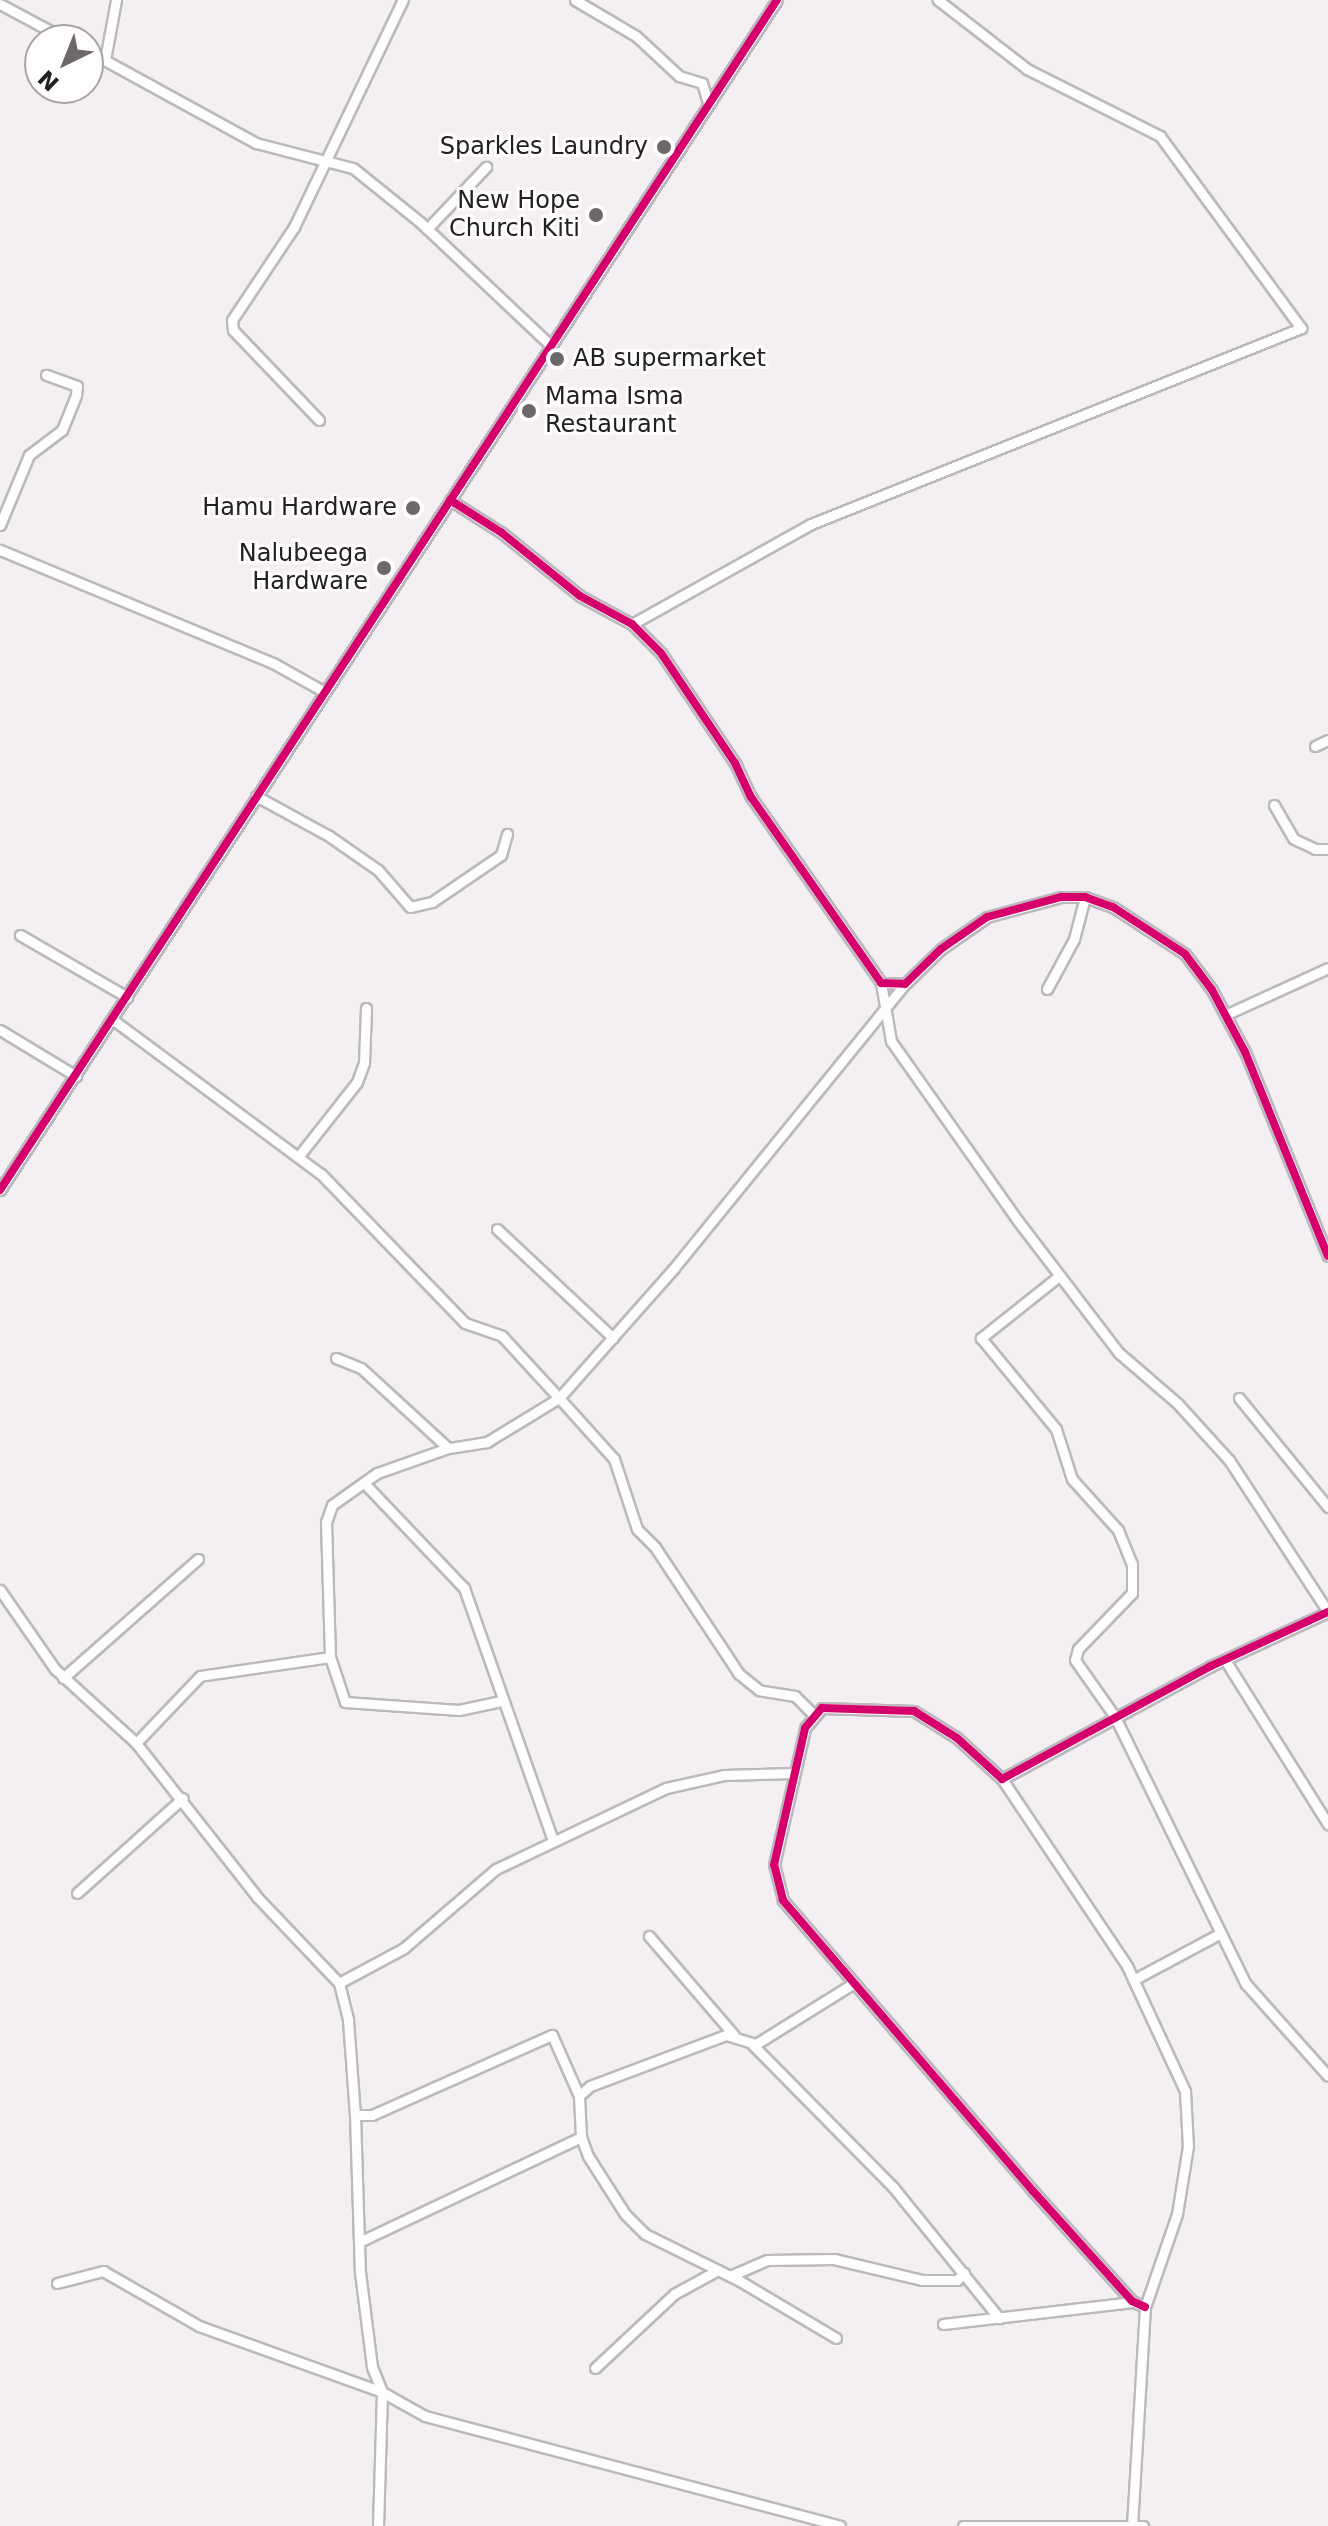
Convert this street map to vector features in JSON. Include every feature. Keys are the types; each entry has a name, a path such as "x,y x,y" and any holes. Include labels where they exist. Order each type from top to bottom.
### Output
{"street":[{"path":"116,0 105,60 256,143 327,158 353,168 427,229 549,344"},
{"path":"319,420 233,330 232,320 294,227 403,0"},
{"path":"575,0 636,36 679,76 702,83 708,103"},
{"path":"0,1190 4,1173 76,1076 549,344 777,0"},
{"path":"632,624 811,524 1301,328 1160,136 1027,69 938,0"},
{"path":"0,4 37,24"},
{"path":"427,229 486,167"},
{"path":"0,525 29,455 62,430 76,395 77,386 46,375"},
{"path":"450,500 502,533 580,596 632,624 661,653 735,763 751,797 881,983 891,1041 1059,1276 1119,1353 1178,1404 1229,1460 1328,1612 1225,1660 1002,1779"},
{"path":"0,550 273,663 323,691"},
{"path":"1315,746 1328,740"},
{"path":"256,796 378,870 410,907 432,902 501,855 507,834"},
{"path":"1274,805 1294,839 1315,849 1328,849"},
{"path":"1047,989 1074,939 1085,897"},
{"path":"501,1701 459,1710 345,1702 330,1657 326,1522 332,1505 377,1473 448,1448 487,1442 559,1398 613,1338 886,1012 905,984 941,949 987,917 1036,901 1085,897 1154,930 1185,954 1225,1015 1328,1256"},
{"path":"20,935 127,997"},
{"path":"1225,1015 1328,968"},
{"path":"881,983 905,984"},
{"path":"298,1157 357,1082 364,1063 366,1008"},
{"path":"112,1019 298,1157 465,1323 502,1336 614,1459 637,1529 655,1547 739,1674 759,1690 795,1696 813,1714"},
{"path":"0,1030 76,1076"},
{"path":"497,1229 613,1338"},
{"path":"1059,1276 981,1338 1056,1429 1072,1479 1118,1530 1129,1553 1132,1593 1075,1654 1078,1667 1115,1717 1219,1934 1258,2003 1328,2076"},
{"path":"336,1358 361,1368 448,1448"},
{"path":"1239,1398 1328,1507"},
{"path":"365,1484 464,1588 501,1701 512,1716 553,1841"},
{"path":"63,1678 198,1559"},
{"path":"0,1590 63,1678 136,1743 183,1798 257,1897 339,1983 348,2020 359,2242 372,2367 382,2392 378,2526"},
{"path":"136,1743 200,1676 330,1657"},
{"path":"1225,1660 1328,1824"},
{"path":"1132,2526 1145,2307 1177,2214 1188,2115 1179,2073 1133,1980 1068,1872 1002,1779 957,1738 914,1711 822,1708 813,1714 793,1773 774,1865 777,1889 854,1983 1133,2302 1145,2307"},
{"path":"339,1983 404,1948 496,1869 553,1841 691,1780 793,1773"},
{"path":"77,1893 183,1798"},
{"path":"1133,1980 1219,1934"},
{"path":"649,1936 734,2035 752,2044 893,2187 999,2318"},
{"path":"752,2044 854,1983"},
{"path":"355,2115 372,2115 552,2035 579,2096 581,2137 625,2214 670,2250 730,2276 836,2338"},
{"path":"579,2096 590,2086 734,2035"},
{"path":"359,2242 581,2137"},
{"path":"730,2276 767,2260 834,2259 922,2280 957,2280 964,2273"},
{"path":"595,2368 674,2294 718,2270"},
{"path":"57,2283 103,2271 199,2326 382,2392 425,2416 840,2526"},
{"path":"943,2324 1133,2302"},
{"path":"963,2526 1143,2526"}],"cycle path":[{"path":"0,1190 777,0"},
{"path":"450,500 502,533 580,596 632,624 661,653 735,763 751,797 881,983 905,984 941,949 987,917 1061,897 1085,897 1113,907 1185,954 1212,990 1245,1052 1328,1256"},
{"path":"1145,2307 1132,2301 1033,2191 783,1900 774,1865 805,1728 822,1708 914,1711 957,1738 1002,1779 1211,1666 1328,1612"}],"place":[{"name":"Sparkles Laundry","path":"664,147"},
{"name":"New Hope Church Kiti","path":"596,215"},
{"name":"AB supermarket","path":"557,359"},
{"name":"Mama Isma Restaurant","path":"529,411"},
{"name":"Hamu Hardware","path":"413,508"},
{"name":"Nalubeega Hardware","path":"384,568"}]}
